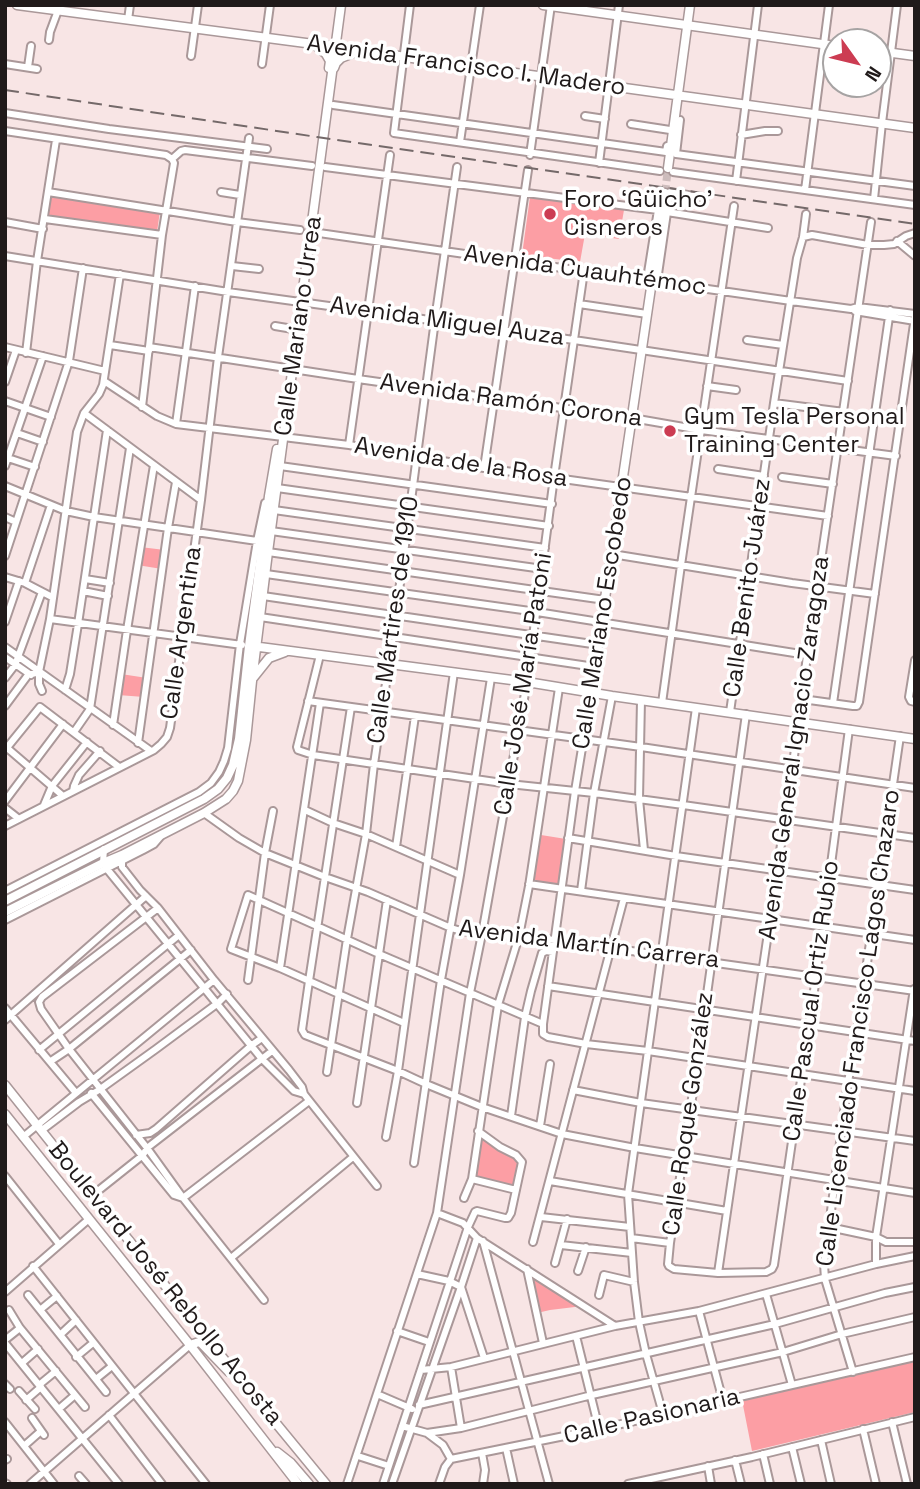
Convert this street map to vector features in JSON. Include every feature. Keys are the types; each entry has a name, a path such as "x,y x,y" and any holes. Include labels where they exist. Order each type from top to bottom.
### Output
{"main road":[{"name":"Avenida Francisco I. Madero","path":"17,5 60,8 128,20 915,128"},
{"name":"Calle Mariano Urrea","path":"249,645 260,617 341,5"},
{"path":"667,170 690,5"},
{"path":"548,6 822,44"},
{"name":"Calle Mariano Urrea","path":"300,301 330,61 315,45"},
{"path":"333,71 341,58 359,50"},
{"path":"892,53 915,56"},
{"name":"Calle Mariano Escobedo","path":"591,693 667,192"},
{"name":"Calle Mariano Urrea","path":"249,645 269,496 282,436"},
{"path":"249,645 915,738"},
{"path":"5,912 122,858 226,799 238,781 246,740 252,681 249,645"},
{"path":"5,901 175,809 204,799 218,789 230,772 239,739 249,645"},
{"path":"252,681 269,658 295,651"},
{"name":"Boulevard José Rebollo Acosta","path":"5,1084 326,1484"},
{"name":"Boulevard José Rebollo Acosta","path":"5,1114 298,1484"},
{"path":"190,1345 201,1343 227,1370 238,1377"},
{"path":"271,1449 285,1457 309,1484"}],"street":[{"path":"128,20 130,5"},
{"path":"191,56 198,5"},
{"path":"262,64 270,5"},
{"path":"410,5 394,133 530,154 667,170 915,205"},
{"path":"460,142 480,5"},
{"path":"599,163 619,5"},
{"path":"736,181 758,5"},
{"path":"826,28 829,5"},
{"path":"892,39 897,5"},
{"path":"530,154 548,6"},
{"path":"49,40 60,8"},
{"path":"28,68 32,46"},
{"path":"805,190 822,60"},
{"path":"5,64 37,69"},
{"path":"332,105 666,152 676,95"},
{"path":"874,199 885,98"},
{"path":"5,113 267,149"},
{"path":"585,116 605,119"},
{"path":"680,120 676,154 915,186"},
{"path":"631,124 670,130"},
{"path":"5,131 166,155 174,163 162,235 142,407"},
{"path":"741,135 778,131"},
{"name":"Calle Argentina","path":"5,825 151,751 167,737 249,138"},
{"path":"26,353 55,140"},
{"path":"172,159 185,150 312,166"},
{"path":"349,445 390,155"},
{"path":"325,167 657,210 652,280"},
{"name":"Calle Mártires de 1910","path":"327,1072 366,834 457,167"},
{"path":"485,468 528,170"},
{"path":"48,192 300,230"},
{"path":"221,192 240,195"},
{"path":"652,280 667,212 667,192 705,198"},
{"path":"662,703 734,206"},
{"path":"667,212 768,228"},
{"name":"Calle Benito Juárez","path":"730,712 774,402 806,214"},
{"path":"44,219 162,235"},
{"path":"5,222 43,229"},
{"name":"Avenida General Ignacio Zaragoza","path":"718,1273 839,448 855,309 871,222"},
{"name":"Avenida Cuauhtémoc","path":"318,233 915,318"},
{"path":"803,237 812,235 884,245 915,233"},
{"path":"897,241 915,256"},
{"name":"Avenida Miguel Auza","path":"5,257 228,292 848,381"},
{"path":"232,266 259,269"},
{"path":"5,555 69,361 83,268"},
{"name":"Calle José María Patoni","path":"348,1484 437,1213 470,993 531,657 584,271"},
{"path":"42,691 39,676 77,432 84,414 99,394 104,381 120,274"},
{"path":"176,424 195,286"},
{"path":"579,304 647,314"},
{"path":"833,703 889,314"},
{"path":"802,699 858,707 915,318"},
{"path":"275,326 296,330"},
{"path":"747,340 783,345"},
{"name":"Avenida Ramón Corona","path":"110,345 186,352 701,430 896,456"},
{"path":"5,347 105,370"},
{"path":"5,382 16,350"},
{"path":"5,466 43,356"},
{"name":"Avenida de la Rosa","path":"104,381 157,416 176,424 349,445 485,468 828,516"},
{"path":"707,386 736,390"},
{"path":"5,401 51,418"},
{"path":"774,402 844,412"},
{"path":"84,414 201,499"},
{"path":"65,690 70,674 107,430"},
{"path":"17,433 43,442"},
{"path":"74,732 90,709 130,448"},
{"path":"8,458 35,467"},
{"path":"113,725 154,465"},
{"path":"280,466 551,505"},
{"path":"718,469 764,476"},
{"path":"782,477 833,484"},
{"path":"138,743 176,482"},
{"path":"5,486 66,511 257,541"},
{"path":"277,488 549,526"},
{"path":"50,619 249,645 257,541 262,512 269,496"},
{"path":"5,622 51,505"},
{"path":"274,510 545,548"},
{"path":"5,517 16,522"},
{"path":"271,531 543,569"},
{"path":"268,552 605,600"},
{"path":"612,554 875,594"},
{"path":"265,574 537,612 807,655"},
{"path":"5,576 52,597"},
{"path":"85,579 110,583"},
{"path":"83,591 108,596"},
{"path":"5,678 19,657 42,592"},
{"path":"263,596 599,645"},
{"path":"260,617 595,667"},
{"path":"5,647 39,676"},
{"path":"320,655 297,749 313,755 915,838"},
{"path":"5,657 31,674 65,690 151,751"},
{"path":"915,660 909,695 911,701 915,702"},
{"path":"386,1137 429,861 454,672"},
{"path":"5,706 31,674"},
{"path":"414,1163 491,677"},
{"path":"464,1198 472,1179 498,1005 519,936 529,884 559,688"},
{"name":"Calle Mariano Escobedo","path":"586,1044 548,1037 543,1034 543,1024 591,693"},
{"path":"581,891 594,793 612,696"},
{"path":"641,700 639,799 644,850"},
{"path":"308,701 915,788"},
{"path":"280,968 320,703"},
{"path":"63,796 6,748 40,706 119,766"},
{"path":"351,707 302,1030 306,1035 482,1107 562,1134 915,1193"},
{"path":"663,1415 639,1322 628,1194 696,708"},
{"name":"Calle Roque González","path":"718,1273 674,1269 668,1264 746,714"},
{"path":"396,847 415,716"},
{"path":"5,801 64,724"},
{"name":"Calle Pascual Ortiz Rubio","path":"718,1273 769,1271 774,1265 849,729"},
{"name":"Calle Licenciado Francisco Lagos Chazaro","path":"825,1279 824,1264 848,1082 900,736"},
{"path":"44,805 52,786 87,742"},
{"path":"73,791 79,775 100,751"},
{"path":"5,808 19,819"},
{"path":"5,891 175,809"},
{"path":"305,810 460,876"},
{"path":"248,980 273,811"},
{"name":"Avenida Martín Carrera","path":"204,813 265,853 387,900 451,929 564,940 915,989"},
{"path":"568,838 915,890"},
{"path":"104,849 105,866 262,1059 294,1091 304,1094"},
{"path":"122,858 122,867 136,886 158,908 298,1080 309,1101 377,1186"},
{"path":"5,920 105,866"},
{"path":"529,884 915,940"},
{"path":"128,893 136,886"},
{"path":"404,1023 372,1007 231,949 248,895 543,1024"},
{"path":"8,1017 146,896"},
{"path":"533,1242 624,898"},
{"path":"357,1103 387,900"},
{"path":"158,908 39,1002 69,1049 136,1135 174,1195 183,1198 264,1300"},
{"path":"39,1050 179,936"},
{"path":"51,1061 191,950"},
{"path":"511,1116 525,1017 542,953 553,952"},
{"path":"40,1128 76,1093 214,980"},
{"path":"548,986 911,1041"},
{"path":"876,1264 876,1237 899,1089 911,1041 915,989"},
{"path":"23,1137 99,1090 227,995"},
{"path":"5,1008 8,1017 51,1061 76,1093"},
{"path":"136,1135 150,1133 156,1129 262,1038"},
{"path":"586,1044 915,1091"},
{"path":"94,1194 272,1051"},
{"path":"540,1126 550,1064"},
{"path":"85,1086 145,1151"},
{"path":"573,1090 641,1103 915,1142"},
{"path":"183,1198 309,1101"},
{"path":"383,1484 449,1281 475,1212 508,1218 511,1213 522,1162 520,1158 478,1131"},
{"path":"231,1258 353,1157"},
{"path":"5,1176 59,1244"},
{"path":"472,1179 516,1190"},
{"path":"550,1181 727,1211"},
{"path":"437,1213 468,1227 480,1239 615,1326"},
{"path":"541,1217 630,1227"},
{"path":"5,1292 89,1219"},
{"path":"555,1264 567,1219"},
{"path":"830,1227 876,1237 886,1242 915,1242"},
{"path":"631,1238 670,1243"},
{"path":"392,1484 480,1239"},
{"path":"480,1239 549,1484"},
{"path":"561,1245 632,1253"},
{"path":"578,1271 586,1247"},
{"path":"421,1370 450,1367 615,1326 699,1311 915,1256"},
{"path":"33,1266 206,1484"},
{"path":"527,1269 544,1343"},
{"path":"417,1273 461,1287 484,1357"},
{"path":"599,1295 604,1275 634,1282"},
{"path":"825,1279 853,1372"},
{"path":"377,1394 408,1407 418,1408 457,1396 775,1324 915,1287"},
{"path":"766,1294 792,1385"},
{"path":"28,1295 106,1392"},
{"path":"40,1310 57,1296"},
{"path":"9,1310 20,1328 85,1407"},
{"path":"699,1311 723,1401"},
{"path":"402,1426 428,1433 461,1428 783,1352 915,1317"},
{"path":"60,1335 76,1320"},
{"path":"20,1328 5,1341 119,1484"},
{"path":"397,1331 429,1342"},
{"path":"576,1336 599,1429"},
{"path":"76,1357 93,1343"},
{"path":"30,1484 190,1345"},
{"path":"22,1363 38,1349"},
{"name":"Calle Pasionaria","path":"451,1460 915,1357"},
{"path":"96,1379 112,1366"},
{"path":"450,1367 461,1428"},
{"path":"26,1400 56,1371"},
{"path":"19,1391 34,1409"},
{"path":"60,1408 75,1395"},
{"path":"109,1415 162,1484"},
{"path":"628,1484 915,1417"},
{"path":"24,1446 43,1433 32,1418"},
{"path":"5,1422 54,1484"},
{"path":"892,1422 907,1484"},
{"path":"863,1429 876,1484"},
{"path":"428,1433 446,1449 451,1460 445,1467 439,1484"},
{"path":"821,1440 831,1484"},
{"path":"792,1447 801,1484"},
{"path":"506,1448 514,1484"},
{"path":"482,1453 485,1469 483,1484"},
{"path":"763,1454 770,1484"},
{"path":"358,1456 389,1465"},
{"path":"735,1460 741,1484"},
{"path":"708,1466 711,1484"},
{"path":"675,1473 678,1484"}],"shaded area":[{"path":"50,196 160,211 157,232 47,217"},
{"path":"530,197 624,210 619,239 585,234 580,262 522,255"},
{"path":"140,547 165,550 162,569 137,565"},
{"path":"121,674 147,678 144,697 118,695"},
{"path":"541,835 566,839 560,887 533,883"},
{"path":"481,1135 515,1156 521,1163 516,1189 475,1179"},
{"path":"527,1269 583,1306 537,1313"},
{"path":"915,1359 915,1412 752,1451 742,1400"}],"tunnel":[{"path":"665,193 668,168"}],"railway":[{"path":"5,90 915,224"}],"place":[{"name":"Foro ‘Güicho’ Cisneros","path":"550,214"},
{"name":"Gym Tesla Personal Training Center","path":"670,431"}]}
